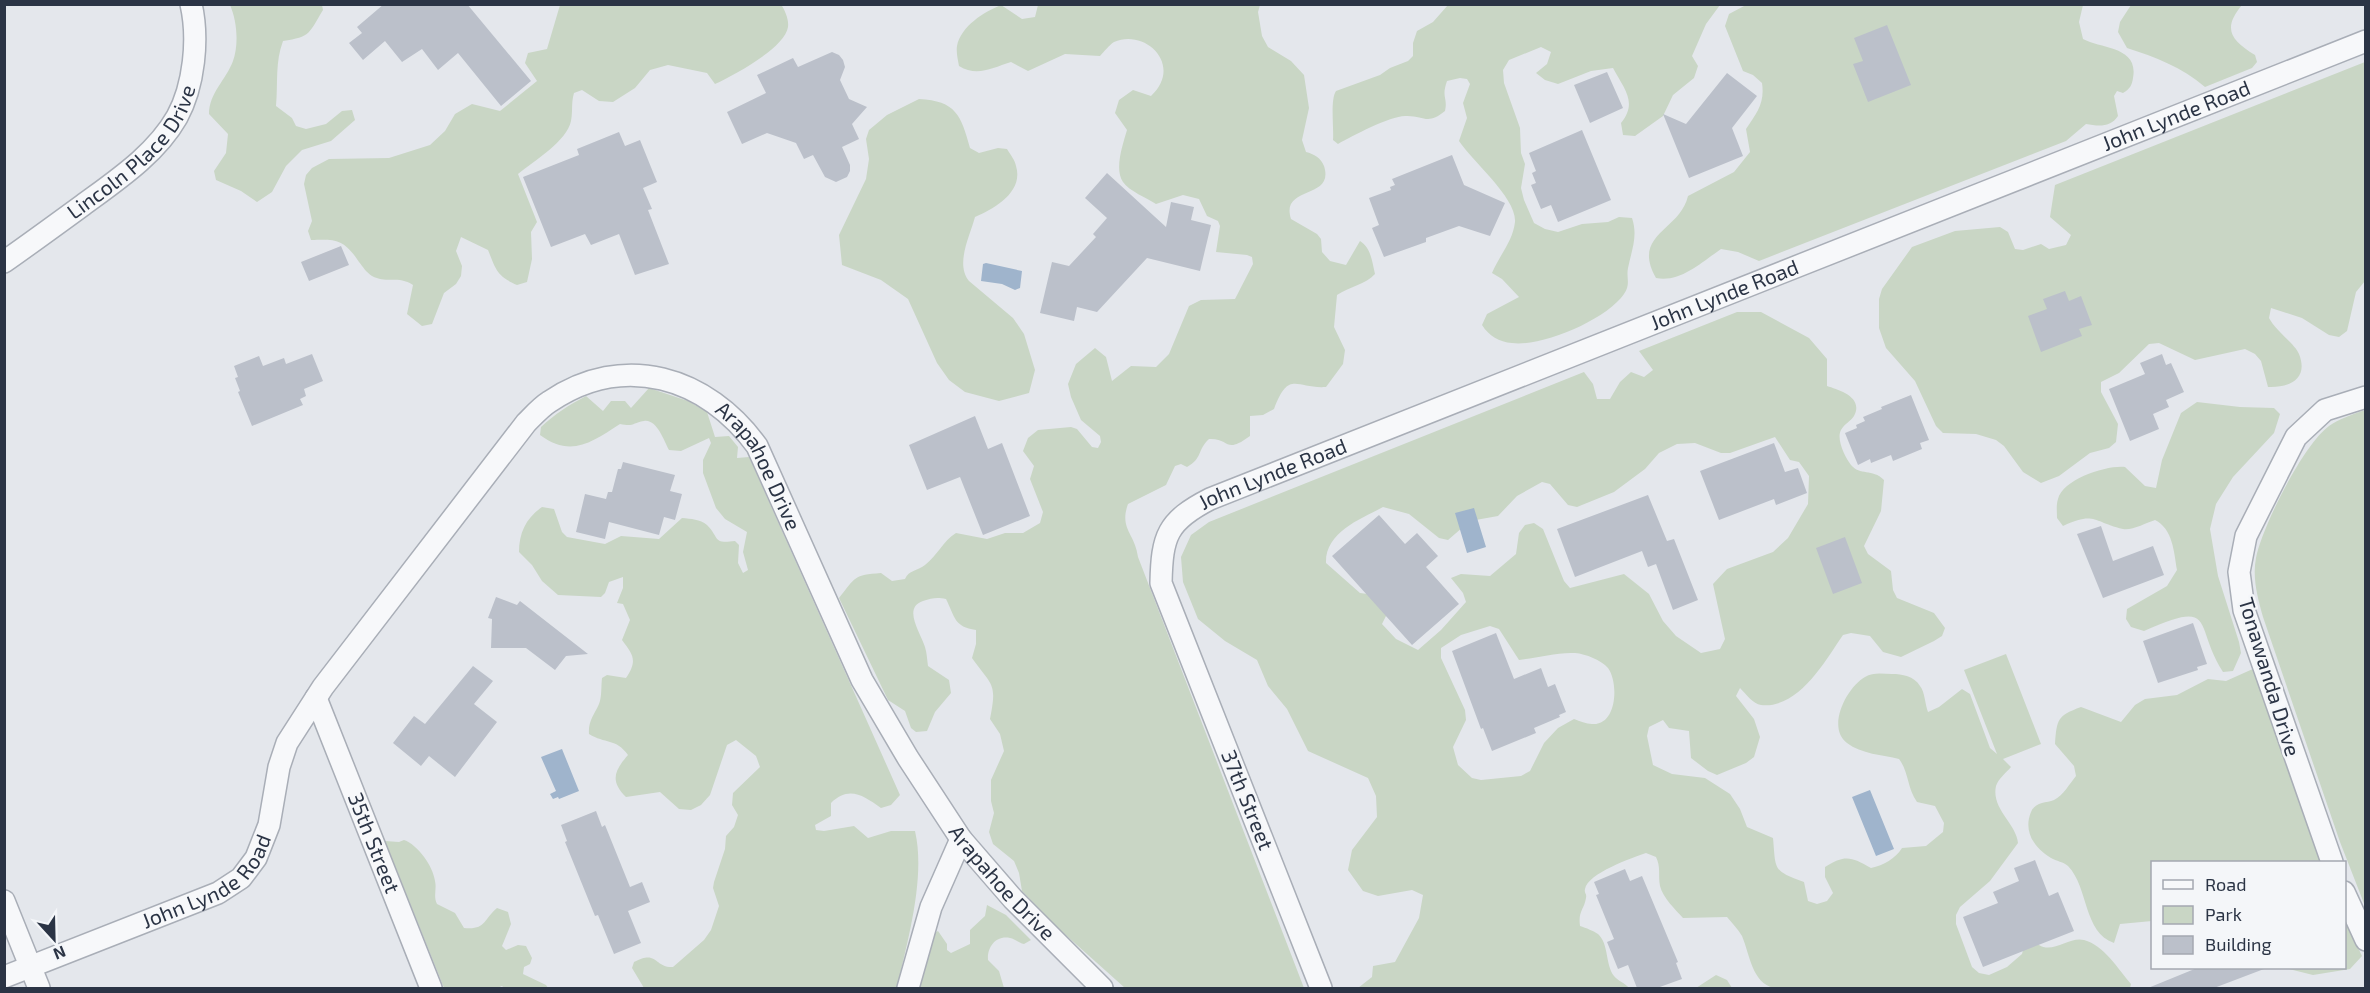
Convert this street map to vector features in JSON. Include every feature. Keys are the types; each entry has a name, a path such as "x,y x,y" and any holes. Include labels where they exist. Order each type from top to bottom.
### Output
{"street":[{"name":"Lincoln Place Drive","path":"4,262 129,171 161,138 177,116 190,80 194,58 195,36 191,4"},
{"name":"John Lynde Road","path":"1173,613 1161,582 1162,550 1176,521 1210,499 2366,41"},
{"name":"Arapahoe Drive","path":"316,698 526,423 548,402 580,385 609,377 635,374 661,378 701,394 723,408 742,425 757,446 862,680 908,758 961,839 1013,899 1102,988"},
{"name":"Tonawanda Drive","path":"2332,861 2244,610 2239,572 2246,536 2296,437 2325,410 2366,397"},
{"name":"37th Street","path":"1173,613 1321,988"},
{"name":"John Lynde Road","path":"4,977 218,893 241,878 264,843 279,767 287,743 316,698"},
{"name":"35th Street","path":"316,698 431,988"},
{"path":"908,988 931,907 961,839"},
{"path":"2346,896 2366,940"},
{"path":"4,902 39,988"}],"green space":[{"path":"781,4 788,27 778,44 758,60 715,84 707,73 668,65 650,70 635,88 613,102 599,101 582,90 574,93 571,121 563,136 518,174 537,222 531,232 532,259 527,282 517,285 505,279 495,267 488,250 461,237 456,251 462,266 461,276 456,284 444,293 432,324 422,326 407,314 413,285 402,280 372,276 349,249 339,242 311,240 308,231 312,221 304,184 306,175 312,168 329,159 389,158 430,145 445,131 455,114 472,104 500,111 537,81 525,63 528,53 547,49 560,5"},
{"path":"230,5 322,5 323,10 308,33 299,38 283,41 278,65 276,106 292,118 296,126 306,129 326,124 342,111 352,110 355,120 331,141 302,150 286,166 272,192 257,202 241,191 216,180 214,171 226,153 228,134 209,114 215,93 230,68 235,54 236,33"},
{"path":"1001,5 1022,19 1035,17 1038,5 1260,5 1258,12 1262,36 1268,47 1291,61 1304,75 1309,108 1302,140 1306,152 1317,157 1324,166 1325,177 1322,184 1293,201 1290,208 1291,219 1317,234 1321,239 1322,252 1330,261 1346,265 1360,241 1367,247 1370,255 1375,274 1337,295 1334,327 1345,350 1343,364 1326,387 1289,385 1279,397 1274,409 1263,415 1250,416 1250,436 1242,442 1231,445 1216,439 1209,439 1192,464 1187,467 1181,464 1175,466 1166,485 1128,504 1125,519 1304,988 1125,988 1059,929 1022,891 1014,861 993,844 989,832 994,813 991,801 991,780 1004,751 1000,734 990,719 992,686 972,658 976,644 976,630 959,624 946,599 926,600 917,604 914,609 913,615 925,647 928,666 949,680 951,693 935,712 927,731 916,732 911,728 905,711 888,700 839,598 852,581 860,576 881,573 892,581 905,579 929,561 956,533 987,539 1005,533 1023,533 1040,523 1043,512 1030,479 1034,466 1023,451 1028,438 1038,430 1071,427 1077,429 1092,447 1098,448 1101,442 1100,436 1081,420 1071,397 1068,384 1076,364 1095,348 1106,357 1112,381 1131,366 1156,367 1169,354 1189,306 1201,300 1235,299 1253,264 1252,257 1247,255 1216,252 1220,226 1218,221 1207,216 1199,199 1183,195 1156,204 1129,188 1120,177 1120,156 1127,130 1115,113 1119,100 1133,90 1151,96 1160,84 1164,73 1157,52 1138,40 1126,39 1114,42 1100,56 1065,54 1028,71 1011,62 978,71 959,66 957,46 963,32 981,16"},
{"path":"1448,5 1720,5 1706,24 1692,56 1698,66 1694,78 1673,95 1663,116 1635,136 1623,135 1621,123 1626,115 1629,102 1625,89 1613,68 1591,71 1558,84 1545,80 1536,73 1547,64 1551,52 1541,47 1509,60 1503,70 1504,83 1520,128 1521,153 1525,164 1521,188 1534,223 1558,232 1582,224 1608,222 1619,217 1632,218 1634,225 1634,243 1624,294 1604,313 1557,336 1525,343 1507,342 1491,335 1482,325 1487,314 1519,297 1502,279 1492,273 1509,242 1515,222 1514,212 1502,191 1459,141 1467,118 1463,103 1470,84 1467,79 1447,81 1445,111 1434,118 1398,117 1371,127 1338,144 1333,140 1333,107 1336,91 1380,75 1408,61 1413,56 1413,43 1417,31 1433,22"},
{"path":"1746,5 2083,5 2079,22 2083,39 2125,54 2133,68 2133,80 2127,90 2123,93 2117,91 2114,96 2118,116 2111,123 2099,126 2086,124 2066,141 1759,261 1738,252 1721,249 1682,274 1665,279 1656,278 1650,263 1649,252 1653,242 1683,208 1688,196 1734,172 1750,152 1746,129 1757,113 1761,102 1762,83 1753,75 1743,71 1725,26 1729,14"},
{"path":"2131,5 2242,5 2232,21 2232,33 2240,44 2255,55 2257,62 2252,68 2205,87 2168,63 2127,48 2118,32 2120,22"},
{"path":"2365,62 2365,281 2356,292 2347,331 2339,337 2329,335 2302,318 2271,308 2269,318 2299,354 2301,370 2295,380 2283,386 2268,387 2261,361 2255,354 2245,349 2195,360 2159,343 2149,344 2119,373 2101,382 2101,392 2118,424 2116,442 2109,448 2090,453 2059,476 2041,483 2023,472 2004,446 1996,440 1976,434 1943,433 1936,426 1915,381 1886,348 1879,328 1879,299 1882,289 1912,247 1955,231 2000,227 2008,232 2015,249 2023,250 2041,244 2049,249 2066,245 2071,235 2050,217 2055,185"},
{"path":"919,99 941,103 955,112 960,119 970,148 979,153 998,148 1007,149 1014,159 1016,184 1006,198 975,217 963,258 963,266 969,281 1013,318 1024,334 1035,370 1029,393 999,401 965,392 949,380 937,363 908,299 881,280 842,265 839,235 866,179 869,159 866,139 869,130 887,115"},
{"path":"1737,312 1761,312 1809,338 1827,359 1827,386 1849,395 1856,404 1854,416 1842,428 1840,434 1840,443 1846,457 1858,470 1875,474 1884,480 1881,511 1864,546 1868,554 1891,571 1893,590 1897,598 1934,613 1945,628 1942,636 1901,657 1883,652 1870,636 1851,633 1843,635 1810,681 1787,699 1775,704 1755,703 1740,688 1736,696 1754,719 1760,737 1754,757 1746,763 1717,775 1708,771 1691,758 1689,731 1669,728 1663,720 1649,727 1647,736 1653,765 1672,774 1705,778 1730,794 1740,809 1747,827 1773,838 1778,867 1786,875 1804,882 1808,901 1817,904 1827,901 1833,893 1825,877 1825,867 1848,858 1871,868 1876,867 1893,858 1902,848 1926,846 1943,832 1944,823 1935,806 1917,802 1899,759 1859,750 1847,743 1841,736 1838,727 1841,708 1852,689 1871,674 1907,676 1915,680 1922,689 1928,712 1939,707 1962,689 1970,694 1990,748 1997,754 1964,670 2006,654 2041,744 2003,759 2011,767 1997,783 1995,794 2000,809 2013,829 2018,843 1990,881 1960,907 1956,915 1956,924 1972,967 1979,973 1989,975 2007,967 2022,954 2028,931 2039,945 2044,947 2079,939 2091,943 2110,958 2131,984 2130,988 1774,988 1767,985 1756,974 1742,936 1727,917 1683,918 1664,895 1659,882 1656,857 1646,853 1611,867 1594,877 1585,889 1586,898 1580,917 1580,926 1596,933 1601,938 1611,971 1629,988 1358,988 1372,977 1373,966 1395,962 1419,918 1423,895 1412,890 1378,896 1363,891 1348,870 1352,850 1377,817 1376,796 1368,778 1308,751 1287,709 1268,686 1257,660 1225,641 1198,619 1183,582 1181,557 1191,535 1209,522 1584,372 1593,384 1597,399 1610,399 1620,382 1631,372 1644,377 1653,370 1639,351","holes":["1775,437 1790,460 1799,462 1809,476 1808,504 1788,538 1773,552 1727,569 1713,584 1725,639 1720,649 1701,653 1676,636 1663,621 1649,594 1624,574 1570,588 1564,581 1543,529 1534,523 1525,525 1519,533 1516,554 1490,576 1461,574 1451,578 1463,593 1466,602 1441,630 1418,650 1396,639 1382,624 1391,606 1390,597 1360,593 1326,563 1327,552 1338,535 1355,522 1383,507 1409,514 1439,538 1448,540 1470,521 1498,516 1517,496 1542,482 1550,484 1568,505 1577,507 1614,492 1645,469 1659,453 1677,444 1695,443 1721,453 1730,453","1490,626 1499,629 1519,660 1568,653 1584,655 1597,660 1608,668 1611,675 1614,683 1614,702 1607,718 1600,723 1585,723 1574,719 1558,728 1544,743 1530,771 1521,776 1481,780 1472,778 1458,765 1453,747 1466,720 1465,710 1441,658 1441,648 1461,635"]},
{"path":"649,388 688,401 707,412 715,437 729,436 738,447 737,458 749,457 900,795 891,805 881,808 862,796 844,795 831,803 831,816 815,825 816,830 824,831 854,826 868,838 891,831 915,831 918,849 917,889 897,988 644,988 632,968 634,962 648,957 667,967 673,967 704,940 711,930 719,906 713,888 714,882 725,849 726,836 734,827 738,815 732,805 733,793 760,767 756,756 736,740 727,745 710,795 701,805 691,810 679,809 660,792 626,797 618,786 616,776 628,755 619,746 589,734 589,725 600,701 602,678 607,675 626,678 632,667 633,658 622,640 630,620 623,604 617,603 623,588 623,577 609,582 601,597 558,595 542,581 532,565 519,552 524,526 542,507 554,509 562,532 567,537 605,544 621,536 659,539 682,518 704,523 719,541 735,541 739,545 738,563 743,573 748,570 743,552 747,532 725,519 716,508 703,473 703,460 711,443 709,438 681,451 669,450 656,427 649,421 631,425 620,424 600,437 581,445 562,446 540,435 541,427 546,422 586,396 603,411 611,401 625,401 631,408"},
{"path":"2197,402 2274,408 2280,414 2274,433 2233,477 2216,504 2210,529 2218,576 2241,653 2233,671 2223,672 2200,622 2194,617 2167,621 2144,631 2131,627 2126,619 2127,609 2167,586 2177,570 2172,542 2161,524 2155,520 2126,529 2094,519 2082,519 2063,526 2057,518 2057,501 2062,492 2068,485 2097,471 2125,467 2145,486 2156,488 2162,460 2181,413"},
{"path":"2365,411 2365,906 2340,842 2263,617 2255,573 2256,558 2266,527 2307,450 2329,426"},
{"path":"2255,668 2320,861 2151,861 2151,921 2120,924 2114,943 2104,937 2091,920 2075,875 2064,863 2045,854 2035,844 2029,832 2029,819 2033,809 2057,798 2076,776 2074,766 2055,744 2058,724 2067,713 2081,707 2121,722 2135,705 2145,699 2177,695 2208,679 2226,681"},
{"path":"404,840 419,851 431,869 434,875 437,904 455,913 464,928 480,926 497,908 508,912 511,924 502,946 506,950 518,945 526,946 532,958 530,964 524,967 523,974 548,988 504,988 502,986 497,988 444,988 385,841"},
{"path":"987,905 1006,915 1031,940 1024,944 1012,939 1001,938 993,943 988,960 999,971 1004,988 917,988 928,937 938,931 947,944 947,950 951,953 970,944 970,930 985,916"},
{"path":"2346,923 2362,956 2350,969 2313,975 2289,969 2346,969"},
{"path":"1716,975 1727,980 1732,988 1696,988"}],"water":[{"path":"983,264 1022,271 1020,288 1015,290 1002,284 981,281"},
{"path":"1474,508 1486,547 1467,553 1455,513"},
{"path":"562,749 579,791 553,799 550,794 556,791 541,757"},
{"path":"1870,790 1894,849 1876,856 1852,797"}],"building":[{"path":"384,4 467,4 531,81 501,106 458,53 438,70 422,49 402,62 385,41 363,60 349,43 362,33 357,27"},
{"path":"1887,25 1911,85 1868,102 1853,64 1863,61 1854,38"},
{"path":"832,52 843,60 845,67 840,80 849,99 867,107 852,124 859,139 842,147 850,165 850,171 847,177 836,182 825,177 813,155 804,159 796,143 767,133 742,144 727,112 766,93 757,75 793,58 798,67"},
{"path":"1607,72 1623,108 1590,123 1574,85"},
{"path":"1727,73 1757,96 1732,128 1743,156 1689,178 1663,114 1686,124"},
{"path":"1582,130 1611,200 1558,222 1551,205 1541,209 1531,185 1536,183 1532,173 1536,171 1529,153"},
{"path":"619,132 625,146 640,140 657,182 643,188 652,209 648,210 669,264 635,275 619,234 591,245 585,234 551,247 523,177 579,155 577,149"},
{"path":"1452,155 1464,185 1505,203 1490,236 1459,226 1426,238 1426,242 1384,257 1372,228 1379,225 1369,198 1391,190 1390,187 1395,185 1392,179"},
{"path":"1107,173 1166,227 1171,202 1194,207 1191,220 1211,225 1200,271 1147,258 1097,312 1077,307 1074,321 1040,313 1052,262 1069,266 1096,237 1093,234 1107,218 1085,198"},
{"path":"341,246 349,265 309,281 301,262"},
{"path":"2065,291 2069,301 2081,296 2092,325 2079,329 2082,336 2041,352 2028,316 2047,309 2043,299"},
{"path":"312,354 323,381 304,389 306,396 300,399 303,405 252,426 238,392 240,391 235,378 238,377 234,366 259,356 263,366 284,358 286,364"},
{"path":"2162,354 2166,365 2171,363 2184,392 2166,400 2169,407 2153,414 2159,429 2130,441 2109,389 2145,374 2140,363"},
{"path":"1911,395 1929,440 1920,443 1922,449 1893,461 1891,455 1871,463 1870,459 1858,465 1845,433 1857,428 1856,425 1865,421 1863,417"},
{"path":"975,416 988,449 1002,443 1030,516 983,535 960,477 927,490 909,445"},
{"path":"1774,443 1785,472 1798,468 1807,493 1776,505 1774,499 1719,520 1700,471"},
{"path":"623,462 675,475 670,491 682,494 675,520 664,517 659,535 609,522 605,539 576,532 585,494 606,499 608,492 612,492 618,469 621,469"},
{"path":"1648,495 1667,541 1674,539 1698,600 1673,610 1656,564 1648,567 1642,551 1575,577 1557,529"},
{"path":"1379,515 1405,544 1417,533 1438,556 1426,567 1459,604 1412,645 1332,556"},
{"path":"2101,526 2113,561 2153,546 2164,575 2103,598 2077,534"},
{"path":"1845,537 1862,583 1833,594 1816,548"},
{"path":"496,597 517,605 520,601 588,654 566,656 555,670 526,648 491,648 492,619 488,618"},
{"path":"2193,623 2207,664 2197,667 2198,670 2158,683 2143,641"},
{"path":"1496,633 1514,679 1541,668 1548,687 1555,684 1566,712 1534,728 1536,733 1492,751 1483,728 1481,729 1452,651"},
{"path":"473,666 493,681 474,704 497,722 455,777 429,756 421,766 393,743 414,716 425,724"},
{"path":"596,811 602,827 605,825 630,887 642,882 650,902 628,911 641,943 614,954 598,915 595,916 565,842 567,841 561,825"},
{"path":"2035,860 2049,896 2058,892 2074,931 1983,967 1963,917 1998,903 1993,892 2019,881 2014,868"},
{"path":"1625,869 1630,881 1642,876 1678,962 1676,963 1682,979 1657,988 1637,988 1628,965 1618,969 1607,942 1614,939 1596,895 1599,894 1594,882"},
{"path":"2195,969 2264,969 2214,988 2148,988"}]}
